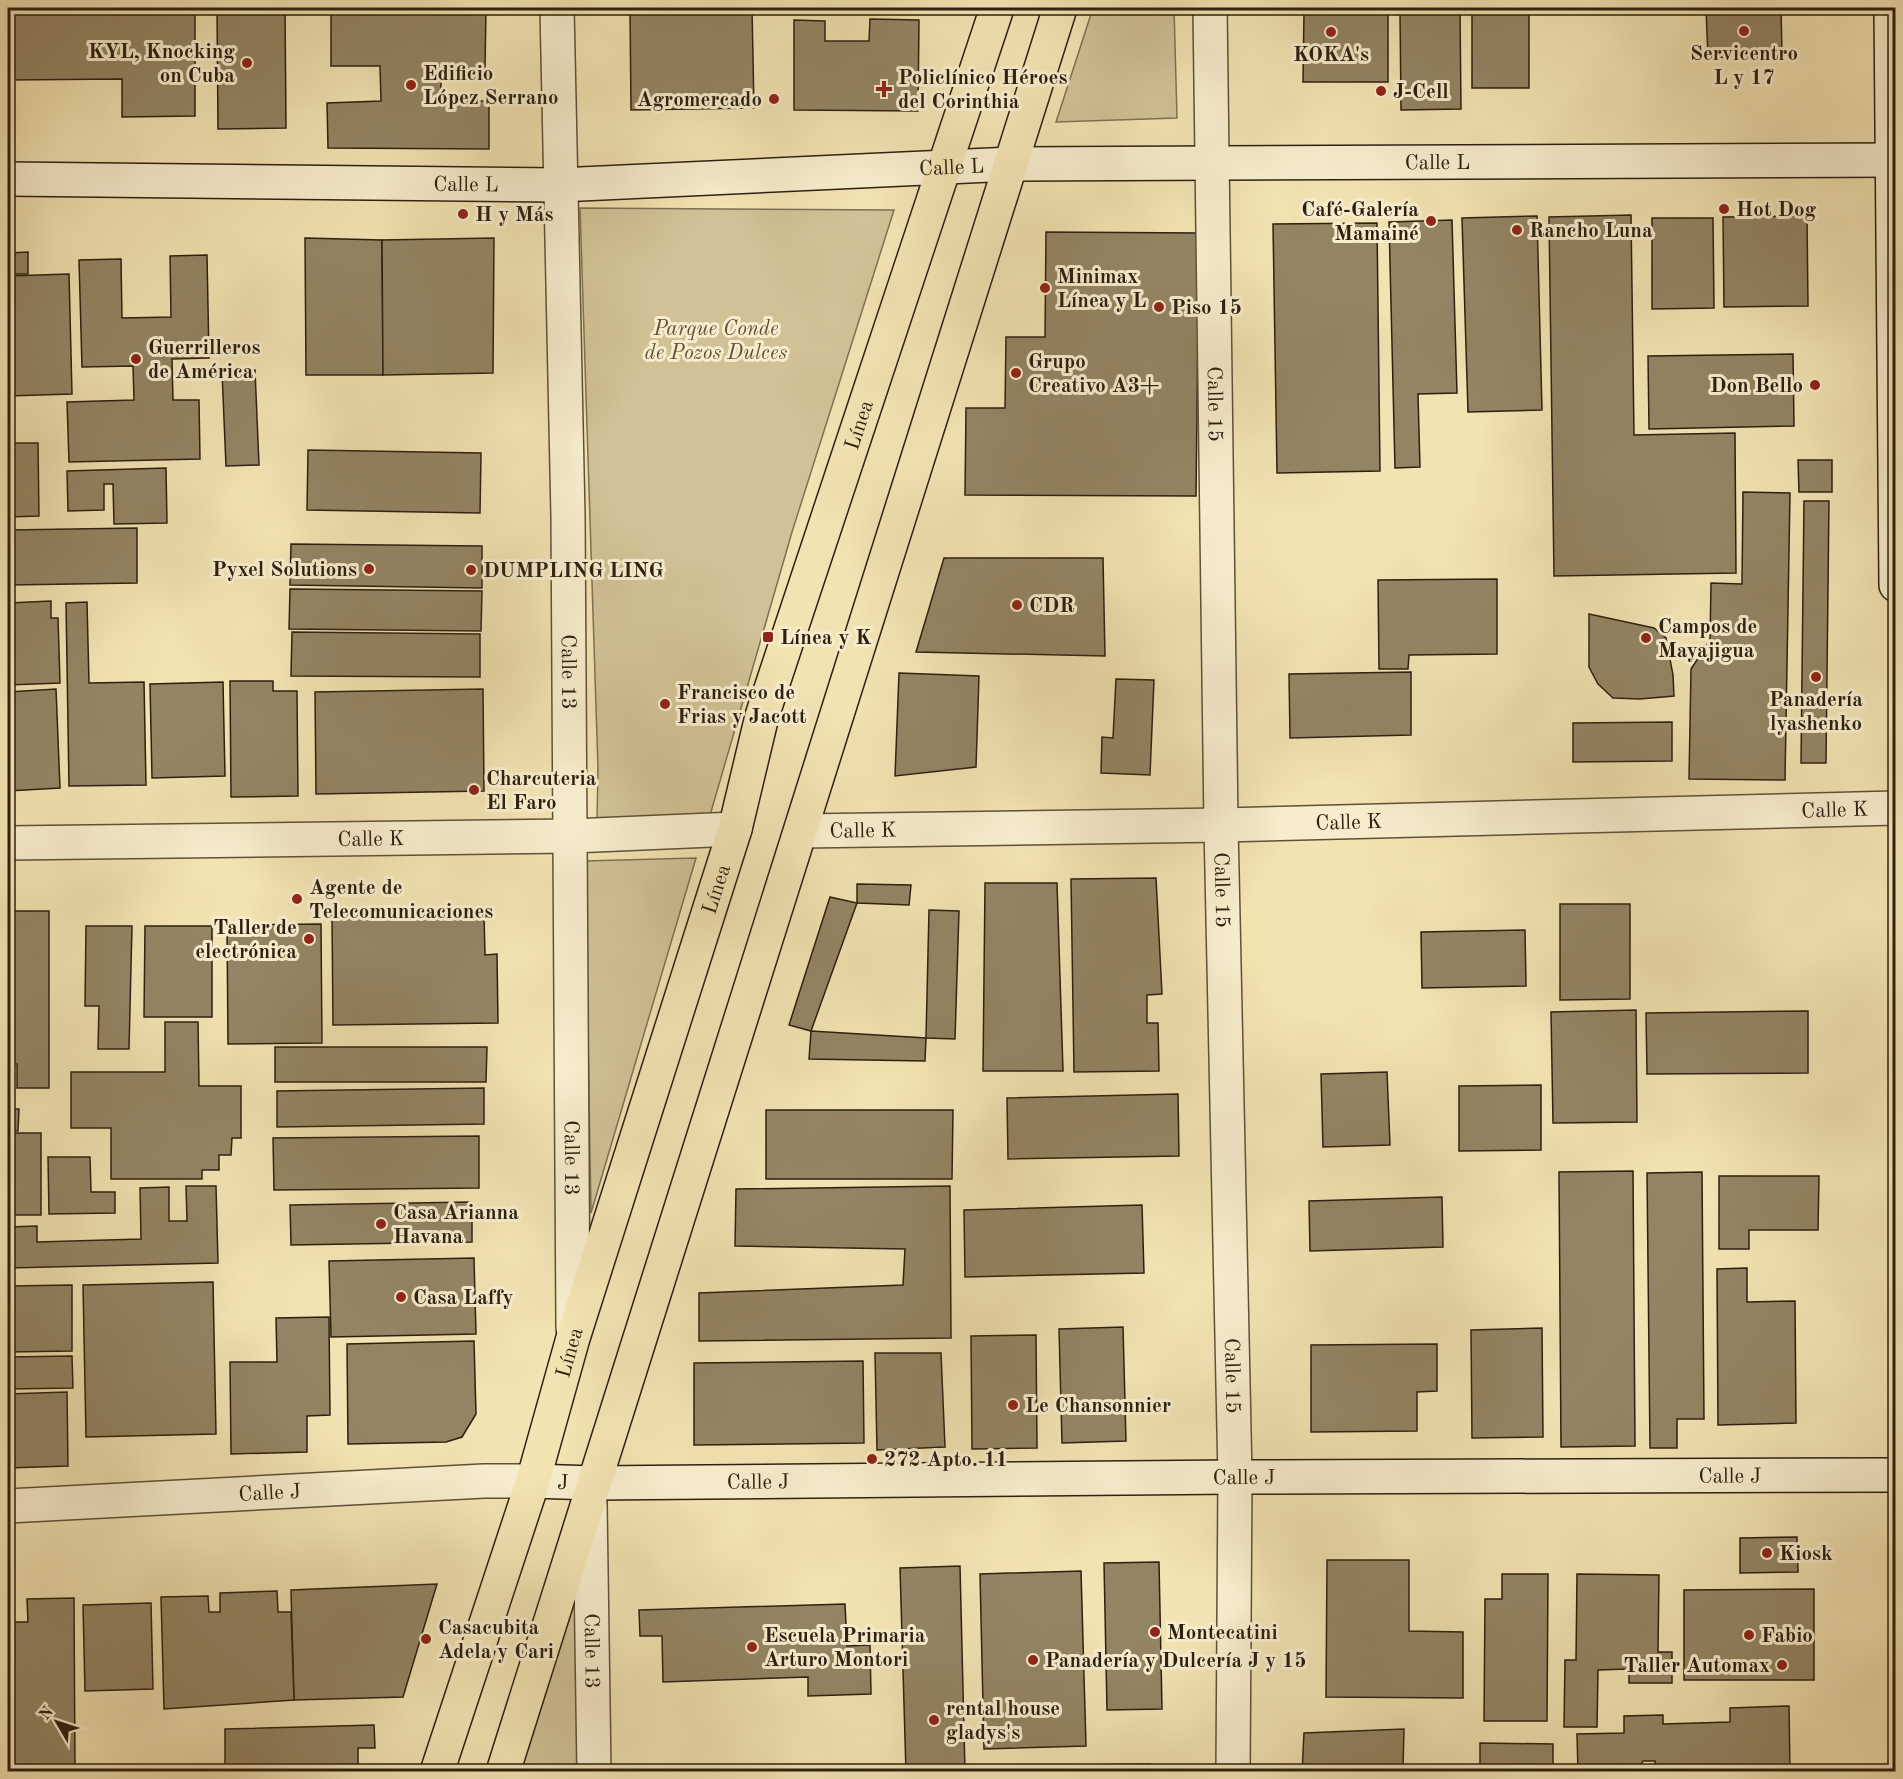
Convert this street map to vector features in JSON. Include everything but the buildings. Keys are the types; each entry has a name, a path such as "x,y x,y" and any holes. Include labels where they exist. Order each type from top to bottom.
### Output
{"main road":[{"name":"Línea","path":"437,1772 533,1481 573,1338 735,829 762,716 997,8"},
{"path":"503,1772 1060,8"}],"street":[{"name":"Calle 13","path":"557,8 572,836 573,1338"},
{"name":"Calle 15","path":"1210,8 1221,825 1234,1477 1233,1772"},
{"path":"1891,8 1896,585"},
{"name":"Calle L","path":"8,179 559,185 946,165 1893,160"},
{"name":"Calle K","path":"801,831 1221,825 1896,808"},
{"name":"Calle K","path":"8,843 572,836 735,829"},
{"name":"Calle J","path":"592,1489 1234,1477 1896,1475"},
{"name":"Calle J","path":"8,1506 484,1481 533,1481"},
{"name":"J","path":"533,1481 592,1489"},
{"name":"Calle 13","path":"592,1489 594,1772"}],"green space":[{"path":"1093,8 1174,8 1177,118 1056,122"},
{"name":"Parque Conde de Pozos Dulces","path":"580,208 894,210 792,532 711,812 698,822 597,820 598,769"},
{"path":"696,858 591,1213 585,861"},
{"path":"590,1494 590,1771 503,1771"}],"place":[{"name":"Servicentro L y 17","path":"1744,31"},
{"name":"KOKA's","path":"1331,32"},
{"name":"KYL, Knocking on Cuba","path":"247,63"},
{"name":"Edificio López Serrano","path":"411,85"},
{"name":"Policlínico Héroes del Corinthia","path":"884,89"},
{"name":"J-Cell","path":"1381,91"},
{"name":"Agromercado","path":"774,99"},
{"name":"Hot Dog","path":"1724,209"},
{"name":"H y Más","path":"463,214"},
{"name":"Café-Galería Mamainé","path":"1431,221"},
{"name":"Rancho Luna","path":"1517,230"},
{"name":"Minimax Línea y L","path":"1045,288"},
{"name":"Piso 15","path":"1159,307"},
{"name":"Guerrilleros de América","path":"136,359"},
{"name":"Grupo Creativo A3+","path":"1016,373"},
{"name":"Don Bello","path":"1815,385"},
{"name":"Pyxel Solutions","path":"369,569"},
{"name":"DUMPLING LING","path":"471,570"},
{"name":"CDR","path":"1017,605"},
{"name":"Línea y K","path":"768,637"},
{"name":"Campos de Mayajigua","path":"1646,638"},
{"name":"Panadería lyashenko","path":"1816,677"},
{"name":"Francisco de Frias y Jacott","path":"665,704"},
{"name":"Charcuteria El Faro","path":"474,790"},
{"name":"Agente de Telecomunicaciones","path":"297,899"},
{"name":"Taller de electrónica","path":"309,939"},
{"name":"Casa Arianna Havana","path":"381,1224"},
{"name":"Casa Laffy","path":"401,1297"},
{"name":"Le Chansonnier","path":"1013,1405"},
{"name":"272 Apto. 11","path":"872,1459"},
{"name":"Kiosk","path":"1767,1553"},
{"name":"Montecatini","path":"1155,1632"},
{"name":"Fabio","path":"1749,1635"},
{"name":"Casacubita Adela y Cari","path":"426,1639"},
{"name":"Escuela Primaria Arturo Montori","path":"752,1647"},
{"name":"Panadería y Dulcería J y 15","path":"1033,1660"},
{"name":"Taller Automax","path":"1782,1665"},
{"name":"rental house gladys's","path":"934,1720"}]}
